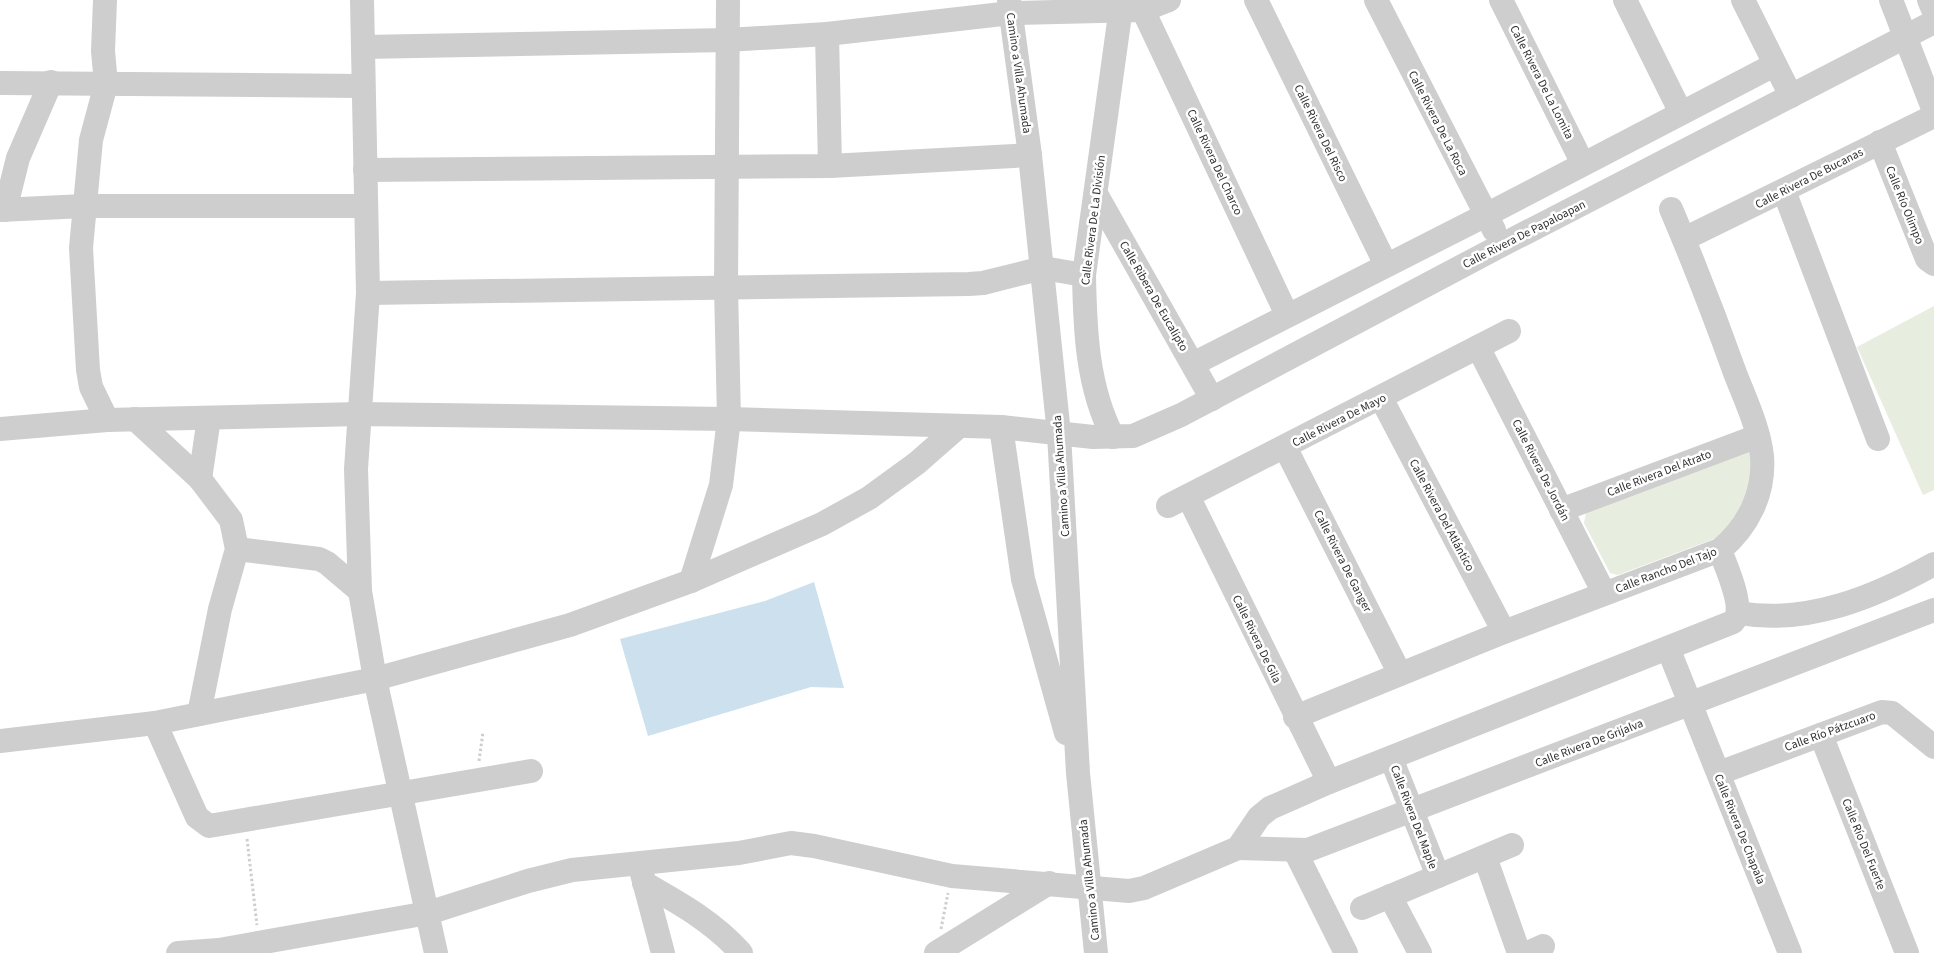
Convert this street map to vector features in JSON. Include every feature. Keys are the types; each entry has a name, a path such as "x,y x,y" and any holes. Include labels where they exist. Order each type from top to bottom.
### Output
{"street":[{"path":"105,0 103,51 106,84 91,140 81,248 88,370 91,387 107,420"},
{"path":"362,0 368,293 356,469 360,591 376,679 436,953"},
{"path":"691,580 721,485 729,419 726,287 728,0"},
{"path":"963,0 981,17"},
{"path":"363,47 727,40 827,34 981,17 1010,7 1039,14 1129,7 1169,0"},
{"name":"Calle Rivera Del Risco","path":"1256,0 1386,266"},
{"name":"Calle Rivera De La Roca","path":"1376,0 1502,245"},
{"name":"Calle Rivera De La Lomita","path":"1501,0 1583,164"},
{"path":"1625,0 1681,112"},
{"path":"1743,0 1791,96"},
{"path":"1891,0 1934,111"},
{"path":"1929,0 1934,12"},
{"name":"Camino a Villa Ahumada","path":"1010,7 1043,268 1059,434 1078,773 1096,953"},
{"name":"Calle Rivera De La División","path":"1113,437 1104,419 1095,389 1085,315 1084,275 1096,194 1129,7"},
{"name":"Calle Rivera Del Charco","path":"1129,7 1287,315"},
{"name":"Calle Rivera De Papaloapan","path":"0,429 107,420 360,414 729,419 1001,427 1059,434 1113,437 1133,436 1161,425 1212,399 1502,245 1934,22"},
{"path":"827,34 830,166"},
{"path":"1193,364 1486,215 1774,65"},
{"path":"51,82 18,158 2,210 84,206 365,206"},
{"path":"0,84 51,82 363,86"},
{"name":"Calle Rivera De Bucanas","path":"1684,239 1934,116"},
{"name":"Calle Río Olimpo","path":"1880,142 1927,259 1934,264"},
{"path":"365,170 830,166 1030,155"},
{"path":"1784,191 1878,439"},
{"name":"Calle Ribera De Eucalipto","path":"1096,194 1212,399"},
{"name":"Calle Rancho Del Tajo","path":"1295,717 1504,632 1720,550 1736,537 1754,506 1760,483 1762,457 1758,436 1671,209"},
{"path":"368,293 969,284 983,283 1043,268 1084,275"},
{"name":"Calle Rivera De Mayo","path":"1178,501 1285,448 1508,331"},
{"name":"Calle Rivera De Jordán","path":"1478,348 1604,593"},
{"name":"Calle Rivera Del Atlántico","path":"1381,398 1504,632"},
{"path":"200,478 209,418"},
{"path":"135,419 200,478 227,512 231,520 236,549 220,609 199,714"},
{"path":"0,741 156,723 376,679 570,625 691,580 822,524 869,498 917,463 958,427"},
{"path":"1001,427 1023,579 1032,620 1078,773"},
{"name":"Calle Rivera Del Atrato","path":"1561,510 1758,436"},
{"name":"Calle Rivera De Ganger","path":"1285,448 1400,674"},
{"name":"Calle Rivera De Gila","path":"1178,501 1329,782"},
{"path":"236,549 319,559 327,563 360,591"},
{"path":"1720,550 1739,613"},
{"path":"1739,613 1759,617 1809,614 1900,583 1934,564"},
{"name":"Calle Rivera De Grijalva","path":"1238,848 1308,850 1934,610"},
{"path":"178,953 219,952 428,913 528,881 572,870 642,873 790,843 952,876 1130,891 1144,888 1238,848 1259,817 1270,808 1329,782 1733,622 1739,613"},
{"name":"Calle Rivera De Chapala","path":"1668,648 1790,953"},
{"name":"Calle Río Pátzcuaro","path":"1719,773 1887,712 1892,713 1934,746"},
{"path":"156,723 197,817 202,822 215,826 531,771"},
{"name":"Calle Río Del Fuerte","path":"1820,735 1907,953"},
{"name":"Calle Rivera Del Maple","path":"1391,758 1438,876"},
{"name":"Calle Rivera Del Maple","path":"1362,908 1512,845"},
{"path":"1296,851 1346,953"},
{"path":"1485,857 1519,953"},
{"path":"642,873 663,953"},
{"path":"642,873 728,938 741,953"},
{"path":"936,953 1049,883"},
{"path":"1390,896 1420,953"}],"path":[{"path":"477,781 483,732"},
{"path":"245,821 259,944"},
{"path":"936,953 952,876"}],"green space":[{"path":"1934,306 1934,490 1923,495 1857,347"},
{"path":"1750,447 1752,475 1743,509 1727,534 1618,575 1610,573 1584,523 1587,508"}],"water":[{"path":"814,582 844,688 811,687 648,736 620,639 765,601"}]}
